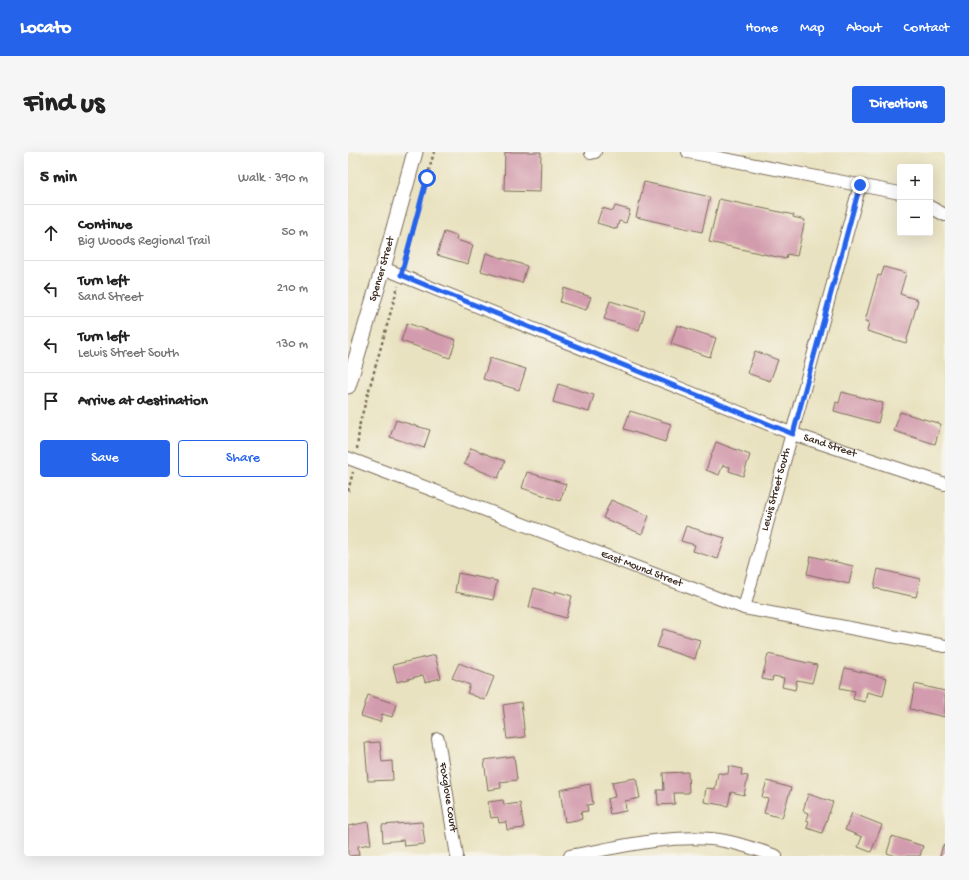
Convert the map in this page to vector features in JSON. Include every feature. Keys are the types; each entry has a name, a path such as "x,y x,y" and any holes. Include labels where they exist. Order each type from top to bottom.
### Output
{"street":[{"name":"Spencer Street","path":"348,386 415,152"},
{"path":"688,152 897,192"},
{"name":"Lewis Street South","path":"744,608 793,434 860,185"},
{"path":"933,208 945,214"},
{"name":"Sand Street","path":"383,268 793,434 945,484"},
{"name":"East Mound Street","path":"352,460 744,608 945,646"},
{"name":"Foxglove Court","path":"438,739 457,856"},
{"path":"570,856 674,840 711,839 748,846 776,856"}],"path":[{"path":"348,491 352,460 360,422 434,152"}],"building":[{"path":"505,152 541,152 540,192 504,191"},
{"path":"644,182 710,197 702,232 636,217"},
{"path":"719,199 794,215 793,217 805,220 797,256 787,254 786,259 709,242"},
{"path":"615,206 630,210 626,223 619,221 617,229 597,223 602,208 613,211"},
{"path":"444,232 457,236 456,240 473,245 468,264 437,255"},
{"path":"486,253 527,266 522,283 481,271"},
{"path":"884,267 906,273 900,294 918,300 906,343 867,331 869,322 865,321 878,275 881,276"},
{"path":"564,288 591,297 586,310 560,302"},
{"path":"610,301 645,311 639,330 604,319"},
{"path":"407,323 456,340 450,358 401,341"},
{"path":"677,325 716,338 710,357 671,344"},
{"path":"755,351 778,360 770,381 747,373"},
{"path":"490,358 526,369 519,390 483,379"},
{"path":"558,384 594,395 589,412 553,402"},
{"path":"842,392 883,403 878,423 834,411 836,402 839,403"},
{"path":"630,411 671,424 665,442 624,429"},
{"path":"900,412 941,424 935,444 894,431"},
{"path":"396,420 430,430 424,448 390,437"},
{"path":"716,442 750,455 743,476 729,471 730,467 723,465 719,475 706,470"},
{"path":"471,448 505,461 498,478 464,464"},
{"path":"527,472 566,484 560,501 522,488"},
{"path":"611,500 649,516 642,534 603,518"},
{"path":"686,526 725,538 718,559 693,551 695,545 681,541"},
{"path":"811,556 853,566 849,584 807,574"},
{"path":"878,569 920,579 916,597 874,588"},
{"path":"458,573 497,581 493,600 455,592"},
{"path":"534,588 554,594 555,591 572,596 566,618 529,607"},
{"path":"663,629 700,640 695,659 657,647"},
{"path":"768,654 817,665 812,683 797,680 795,690 782,687 784,678 773,676 772,681 762,679"},
{"path":"435,655 441,678 425,682 423,675 397,682 393,665"},
{"path":"459,663 494,677 485,700 467,693 470,685 452,678"},
{"path":"845,668 887,678 883,696 867,692 865,702 853,699 855,691 840,688"},
{"path":"915,684 945,691 945,717 910,709"},
{"path":"368,695 396,704 392,717 382,714 380,722 361,716"},
{"path":"521,702 525,737 507,739 503,705"},
{"path":"380,742 382,762 392,761 393,780 368,781 365,743"},
{"path":"514,756 517,780 500,782 501,788 488,790 484,760"},
{"path":"729,766 742,769 741,775 748,776 744,795 731,792 728,806 704,802 706,788 715,789 718,773 728,774"},
{"path":"688,772 689,793 674,793 675,804 658,805 657,790 664,790 663,773"},
{"path":"636,778 640,798 625,801 626,811 610,814 607,799 615,797 612,782"},
{"path":"767,781 791,788 782,818 764,813 768,799 762,797"},
{"path":"590,784 593,804 587,805 588,811 581,812 582,819 565,822 560,790"},
{"path":"808,794 833,802 822,833 807,828 809,821 806,820 808,813 803,811"},
{"path":"503,800 504,805 520,803 524,828 507,830 506,822 499,823 498,817 491,818 488,802"},
{"path":"852,813 882,825 871,852 858,847 862,837 845,830"},
{"path":"368,822 371,844 358,846 359,855 348,856 348,826"},
{"path":"422,822 425,844 404,846 403,840 383,842 382,825"},
{"path":"892,836 923,846 920,856 896,856 887,853"},
{"path":"943,845 945,846 945,856 940,856"}],"route":[{"path":"427,178 401,275 793,434 860,185"}]}
